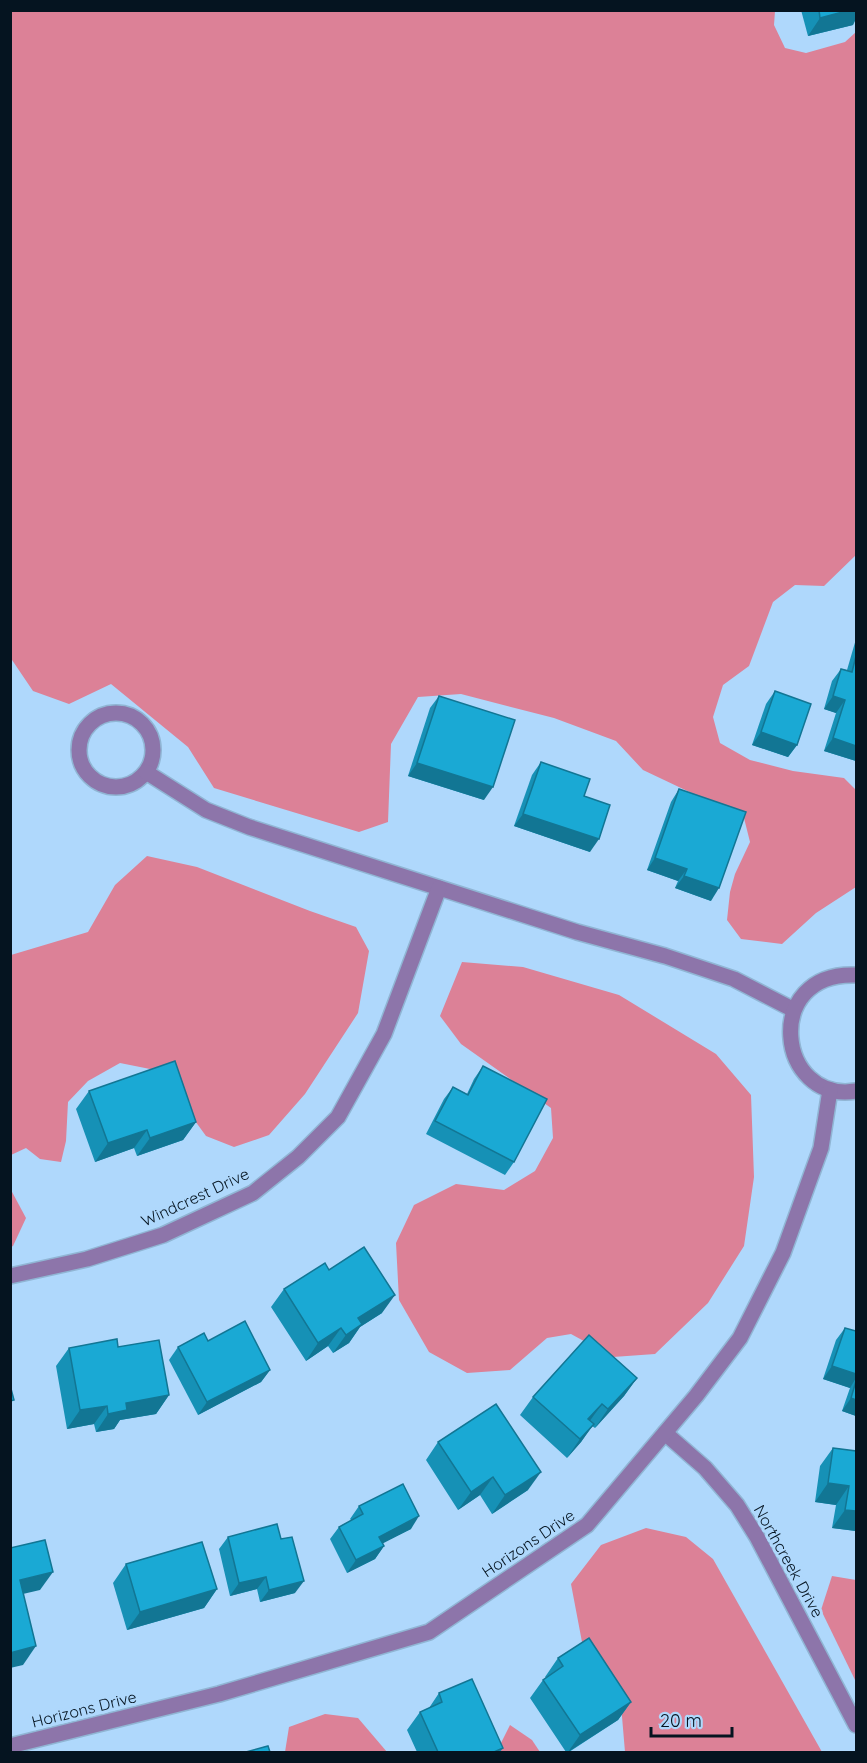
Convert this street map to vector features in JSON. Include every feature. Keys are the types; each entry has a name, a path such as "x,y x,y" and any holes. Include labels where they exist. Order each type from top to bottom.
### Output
{"street":[{"path":"121,713 133,717 143,725 150,736 153,748 152,760 146,772 137,781 126,786 104,785 93,780 80,761 81,738 87,727 96,719 108,714 121,713"},
{"path":"146,772 206,810 249,827 734,979 794,1010"},
{"name":"Windcrest Drive","path":"10,1276 87,1259 163,1235 253,1193 298,1157 338,1117 384,1034 439,888"},
{"path":"856,975 841,974 822,981 805,993 794,1010 790,1029 792,1049 801,1068 814,1081 830,1089 856,1091"},
{"name":"Horizons Drive","path":"10,1746 219,1694 429,1632 587,1525 665,1433 740,1338 783,1253 821,1148 830,1089"},
{"name":"Northcreek Drive","path":"665,1433 705,1468 737,1505 757,1537 856,1725"}],"shaded area":[{"path":"10,11 775,11 774,25 785,48 806,53 845,42 856,32 856,555 824,586 795,585 773,602 749,666 723,685 713,717 720,743 750,760 793,771 844,778 856,790 856,887 816,913 782,944 741,939 727,920 730,892 735,874 750,842 743,814 643,770 616,741 554,718 461,694 418,697 391,744 388,822 359,832 214,788 188,747 111,684 69,704 33,691 10,657"},
{"path":"147,856 197,867 356,927 369,951 358,1013 305,1094 269,1135 234,1147 206,1136 190,1114 182,1084 150,1069 120,1063 88,1081 68,1102 66,1141 61,1162 40,1159 26,1148 11,1155 11,955 88,932 115,885"},
{"path":"462,962 523,967 619,995 716,1054 751,1095 754,1177 744,1246 708,1303 655,1354 613,1357 571,1334 547,1338 510,1370 467,1373 429,1352 399,1300 396,1243 414,1205 456,1184 504,1190 535,1171 553,1138 551,1108 461,1044 440,1016"},
{"path":"11,1190 26,1218 11,1247"},
{"path":"646,1528 686,1537 713,1559 822,1752 625,1752 620,1693 582,1642 571,1584 601,1545"},
{"path":"832,1576 856,1580 856,1682 821,1610"},
{"path":"325,1714 358,1718 387,1752 285,1752 289,1727"},
{"path":"510,1725 532,1740 540,1752 499,1752"}],"building":[{"path":"819,10 850,10 820,18"},
{"path":"856,656 856,746 833,738 845,700 833,696 841,669 852,672"},
{"path":"775,691 811,704 797,745 761,732"},
{"path":"439,696 515,720 493,787 417,763"},
{"path":"541,762 590,779 584,796 610,805 599,839 523,814"},
{"path":"679,789 746,812 719,888 684,876 687,869 655,858"},
{"path":"175,1061 196,1122 150,1138 147,1130 108,1143 89,1091"},
{"path":"483,1066 547,1099 514,1162 435,1121 453,1087 468,1095"},
{"path":"364,1247 395,1295 358,1318 362,1324 346,1335 341,1328 318,1343 284,1289 325,1263 329,1270"},
{"path":"245,1321 270,1370 207,1402 178,1347 204,1333 208,1341"},
{"path":"845,1328 856,1331 856,1374 832,1366"},
{"path":"589,1335 637,1378 608,1409 602,1404 588,1419 594,1424 580,1439 533,1397"},
{"path":"117,1339 118,1347 159,1340 169,1395 126,1403 127,1410 108,1414 107,1406 80,1410 69,1348"},
{"path":"856,1381 856,1400 851,1398"},
{"path":"10,1385 14,1400 10,1401"},
{"path":"496,1404 541,1472 505,1495 493,1477 471,1492 438,1442"},
{"path":"833,1448 856,1451 856,1511 845,1510 849,1486 828,1483"},
{"path":"403,1484 419,1516 379,1537 384,1546 356,1560 339,1527 363,1514 359,1506"},
{"path":"277,1524 281,1539 292,1537 304,1581 269,1590 266,1577 239,1583 228,1537"},
{"path":"45,1540 53,1572 20,1580 36,1646 10,1653 10,1548"},
{"path":"202,1542 217,1589 140,1612 126,1564"},
{"path":"589,1638 631,1702 580,1735 543,1680 563,1666 558,1658"},
{"path":"472,1679 503,1748 494,1752 438,1752 420,1712 442,1702 439,1693"},
{"path":"268,1746 270,1752 246,1752"}]}
